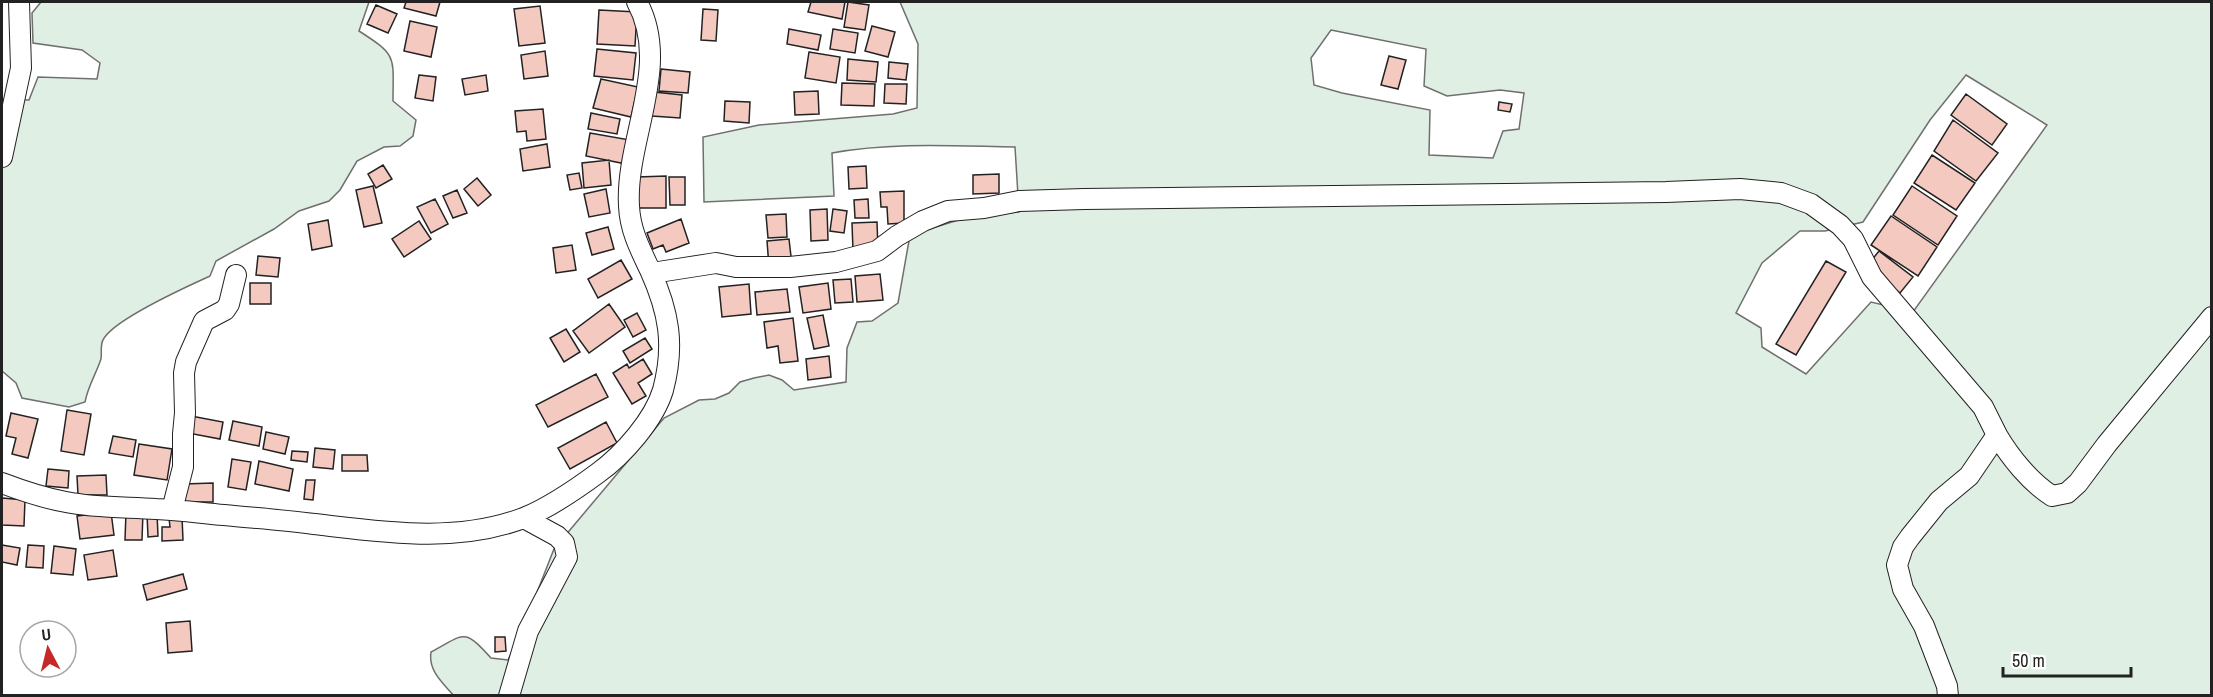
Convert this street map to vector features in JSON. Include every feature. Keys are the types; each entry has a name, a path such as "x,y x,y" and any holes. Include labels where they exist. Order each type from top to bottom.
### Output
{"street":[{"path":"2,157 19,79 19,2"},
{"path":"2,483 69,503 172,510 398,534 438,533 491,527 524,518 552,505 615,461 654,411 662,394 669,363 670,331 652,273 635,240 629,208 628,191 645,102 649,63 646,25 637,2"},
{"path":"2,89 19,79"},
{"path":"652,273 716,263 736,267 790,267 836,262 877,251 923,221 948,211 984,208 1019,201 1740,189 1781,193 1811,204 1840,225 1853,239 1872,277 1983,407 2007,451 2043,490 2052,496 2067,493 2087,472 2211,317"},
{"path":"172,510 183,467 186,362 204,321 225,310 230,304 236,275"},
{"path":"1948,696 1947,686 1924,626 1903,589 1898,565 1903,547 1910,537 1939,501 1969,476 1997,435"},
{"path":"509,696 528,631 567,557 564,543 557,536 524,518"}],"green space":[{"path":"41,2 369,2 359,31 381,46 391,58 393,101 416,120 413,136 400,146 384,147 357,161 340,190 329,201 299,211 274,229 216,261 210,276 152,304 109,332 102,342 101,359 85,402 69,407 22,398 16,383 2,371 2,99 29,100 38,77 97,79 100,63 82,50 33,43 32,13"},
{"path":"900,2 2211,2 2211,695 454,696 434,671 431,652 463,637 475,641 491,658 508,660 554,549 664,418 699,400 715,399 729,393 740,382 769,375 782,380 794,390 846,382 847,348 857,322 872,321 898,303 910,235 968,217 1019,212 1015,147 900,146 832,153 834,196 704,202 703,137 759,125 893,114 917,108 918,44","holes":["1331,30 1426,49 1424,86 1447,96 1500,90 1524,93 1519,129 1503,131 1493,158 1429,155 1430,110 1342,93 1314,85 1311,58","1966,75 2047,125 1913,312 1871,302 1806,374 1762,347 1761,328 1736,313 1762,263 1800,231 1825,231 1863,222 1930,120"]}],"building":[{"path":"406,2 440,2 436,16 404,8"},
{"path":"811,2 845,2 842,19 808,12"},
{"path":"848,2 869,5 865,30 844,27"},
{"path":"376,5 397,14 388,33 367,24"},
{"path":"540,6 545,43 519,46 514,9"},
{"path":"703,9 718,10 716,41 701,40"},
{"path":"599,10 637,12 635,46 597,44"},
{"path":"410,21 437,27 431,57 404,51"},
{"path":"872,26 895,32 888,57 865,51"},
{"path":"789,29 821,35 818,50 787,44"},
{"path":"833,29 858,33 855,53 830,49"},
{"path":"597,49 636,53 633,80 594,76"},
{"path":"545,51 548,76 524,79 521,55"},
{"path":"809,52 840,57 836,83 805,78"},
{"path":"1389,56 1406,60 1398,89 1381,85"},
{"path":"848,59 878,62 876,82 847,80"},
{"path":"889,62 908,64 906,80 888,78"},
{"path":"661,69 690,72 688,93 659,91"},
{"path":"419,75 436,77 433,101 415,98"},
{"path":"486,75 488,91 465,95 462,79"},
{"path":"601,79 638,87 631,117 593,108"},
{"path":"842,83 875,84 874,106 841,105"},
{"path":"885,84 907,84 906,104 884,103"},
{"path":"818,91 819,114 795,115 794,92"},
{"path":"654,92 682,95 680,118 652,116"},
{"path":"1966,94 2007,124 1992,145 1951,115"},
{"path":"725,101 750,102 749,123 724,121"},
{"path":"1499,102 1512,104 1510,112 1498,110"},
{"path":"543,109 546,139 527,141 526,131 517,132 515,111"},
{"path":"591,113 620,119 617,134 588,129"},
{"path":"1953,120 1998,153 1976,181 1934,151"},
{"path":"590,133 630,140 626,164 586,156"},
{"path":"547,144 550,167 523,171 520,149"},
{"path":"1932,155 1975,183 1956,210 1914,183"},
{"path":"609,160 611,185 584,188 582,163"},
{"path":"383,165 392,179 376,188 368,174"},
{"path":"866,166 867,188 849,189 848,167"},
{"path":"579,173 582,188 570,190 567,175"},
{"path":"999,174 999,193 973,194 973,175"},
{"path":"666,176 666,208 637,208 637,177"},
{"path":"669,177 685,177 685,205 670,205"},
{"path":"477,178 491,195 478,206 464,189"},
{"path":"373,186 382,223 364,227 356,190"},
{"path":"1912,186 1957,216 1938,245 1893,215"},
{"path":"606,189 610,213 589,217 584,194"},
{"path":"457,190 467,213 453,218 443,196"},
{"path":"904,191 904,223 888,224 887,207 881,207 880,192"},
{"path":"435,199 448,224 431,233 417,207"},
{"path":"868,199 869,218 855,218 854,200"},
{"path":"827,209 828,240 811,241 810,210"},
{"path":"833,209 847,211 844,233 830,231"},
{"path":"786,214 787,237 768,238 766,215"},
{"path":"1891,216 1937,247 1918,276 1871,245"},
{"path":"681,219 689,243 666,252 663,245 653,249 647,233"},
{"path":"328,220 332,246 312,250 308,224"},
{"path":"419,221 431,239 404,257 392,239"},
{"path":"877,222 878,249 853,251 852,223"},
{"path":"608,227 614,249 592,255 586,233"},
{"path":"789,239 792,265 769,267 767,241"},
{"path":"572,245 576,270 556,273 553,248"},
{"path":"1879,251 1913,277 1900,293 1867,266"},
{"path":"258,256 280,258 278,277 256,275"},
{"path":"621,260 632,279 598,298 588,279"},
{"path":"1826,261 1846,272 1796,355 1776,344"},
{"path":"880,274 883,300 857,302 855,276"},
{"path":"851,279 853,302 835,303 833,280"},
{"path":"250,283 271,283 271,304 250,304"},
{"path":"828,283 831,309 803,313 799,287"},
{"path":"749,284 751,314 722,317 719,287"},
{"path":"787,289 790,312 757,315 755,292"},
{"path":"609,304 625,327 589,353 573,331"},
{"path":"637,313 646,330 633,337 624,320"},
{"path":"823,315 829,346 814,349 807,318"},
{"path":"793,318 798,361 780,363 778,346 767,348 764,322"},
{"path":"566,329 580,352 564,362 550,338"},
{"path":"645,338 652,349 630,363 623,351"},
{"path":"829,356 831,377 808,380 806,359"},
{"path":"643,359 652,374 638,383 646,396 632,404 613,373 627,364 629,368"},
{"path":"596,374 608,397 548,427 536,405"},
{"path":"67,410 91,414 84,455 61,451"},
{"path":"11,413 38,419 28,458 12,454 16,438 6,436"},
{"path":"191,416 223,422 220,439 188,433"},
{"path":"233,421 262,427 259,446 229,440"},
{"path":"606,422 617,443 570,469 558,448"},
{"path":"266,432 289,437 285,454 263,449"},
{"path":"113,436 136,440 133,457 109,453"},
{"path":"139,444 172,449 167,480 134,475"},
{"path":"315,448 335,450 333,469 313,467"},
{"path":"292,451 308,452 307,462 291,460"},
{"path":"342,455 367,455 368,471 342,471"},
{"path":"232,459 251,462 246,490 228,487"},
{"path":"259,461 293,469 289,491 255,484"},
{"path":"48,469 69,471 68,488 46,486"},
{"path":"106,475 107,495 78,495 77,476"},
{"path":"306,480 315,480 313,500 304,499"},
{"path":"213,483 213,502 185,502 184,484"},
{"path":"2,498 25,500 24,526 2,525"},
{"path":"111,512 114,535 80,539 77,516"},
{"path":"126,512 143,512 142,540 125,540"},
{"path":"157,513 158,536 148,537 147,514"},
{"path":"182,517 183,540 162,541 162,527 170,527 169,518"},
{"path":"2,545 20,548 17,565 2,562"},
{"path":"28,545 44,546 43,568 26,567"},
{"path":"54,546 76,549 73,575 51,573"},
{"path":"113,550 117,576 88,580 84,555"},
{"path":"183,574 187,589 147,600 143,585"},
{"path":"190,621 192,651 168,653 166,623"},
{"path":"495,637 505,637 506,651 495,652"}]}
